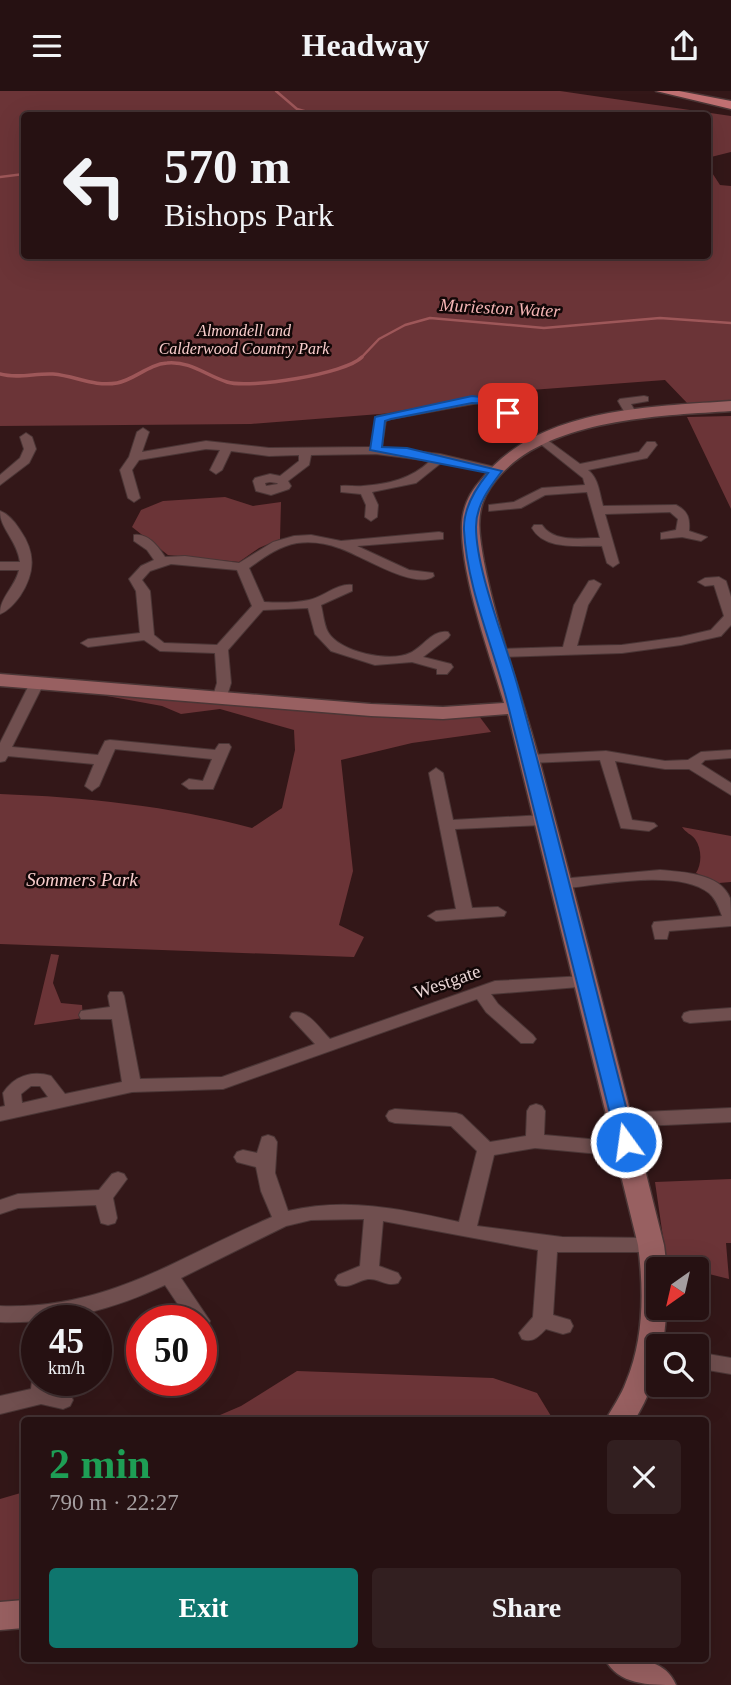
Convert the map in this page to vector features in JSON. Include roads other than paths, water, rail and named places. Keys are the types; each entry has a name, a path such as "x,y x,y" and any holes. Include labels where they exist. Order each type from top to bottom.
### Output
{"main road":[{"path":"662,91 731,106"},
{"path":"654,1334 655,1295 651,1245 516,708 475,563 470,528 474,503 495,471 517,453 542,439 584,425 624,404 731,406"},
{"path":"0,680 443,713 516,708"},
{"path":"621,1417 646,1366"},
{"path":"0,1616 21,1614"},
{"path":"625,1662 661,1685"}],"street":[{"path":"376,450 381,418 472,399 494,401 522,424"},
{"path":"624,404 644,399"},
{"path":"134,498 127,470 135,457 143,432"},
{"path":"0,481 25,460 30,449 26,437"},
{"path":"542,439 580,468 594,488 613,563"},
{"path":"135,457 206,445 270,452 376,450 440,458 495,471"},
{"path":"216,470 228,446"},
{"path":"580,468 647,450 656,461"},
{"path":"282,480 305,462 305,451"},
{"path":"345,489 366,492 387,485 408,484 440,458"},
{"path":"492,508 517,505 542,492 594,488"},
{"path":"366,492 372,505 371,517"},
{"path":"533,497 545,502"},
{"path":"600,510 672,508 680,512 684,519 682,533"},
{"path":"0,515 20,534 26,551 23,581 0,610"},
{"path":"538,528 542,535 557,541 608,542"},
{"path":"665,536 682,533 701,537"},
{"path":"221,649 160,647 147,636 143,591 135,579 144,567 160,559 205,561 216,565 242,567 274,545 299,538 343,543 439,536"},
{"path":"138,538 152,547 160,559"},
{"path":"343,543 410,575 428,576"},
{"path":"0,566 26,566"},
{"path":"242,567 259,606"},
{"path":"500,653 622,649 716,633 731,617 713,580"},
{"path":"259,606 292,608 314,605 348,588"},
{"path":"569,651 581,605 590,590 603,598"},
{"path":"314,605 322,634 336,648 375,661 412,658 446,667 442,671"},
{"path":"219,696 224,683 221,649 259,606"},
{"path":"412,658 443,635"},
{"path":"88,643 147,636"},
{"path":"37,683 7,731 2,754 103,760"},
{"path":"92,786 117,730"},
{"path":"110,744 222,750 208,786 190,784"},
{"path":"529,759 606,755 665,765 692,764 701,757 731,754"},
{"path":"606,755 626,825 649,826"},
{"path":"692,764 731,790"},
{"path":"436,773 465,912"},
{"path":"447,825 544,820"},
{"path":"560,884 661,877 700,881 722,897 731,920 658,926"},
{"path":"436,916 465,912 498,912"},
{"name":"Westgate","path":"61,1102 45,1080 32,1078 19,1083 12,1093 7,1113 61,1102 132,1086 223,1083 480,991 517,983 585,982"},
{"path":"480,991 492,1008 527,1039"},
{"path":"88,1015 117,1004 132,1086"},
{"path":"690,1017 731,1014"},
{"path":"298,1017 328,1047"},
{"path":"535,1140 536,1111"},
{"path":"395,1116 461,1113 486,1149 466,1231"},
{"path":"620,1120 731,1115"},
{"path":"486,1149 535,1140 600,1147"},
{"path":"268,1142 263,1161 265,1182 283,1220"},
{"path":"243,1157 263,1161"},
{"path":"108,1219 104,1197 118,1179"},
{"path":"0,1207 18,1201 104,1197"},
{"path":"91,1305 125,1295 283,1220 313,1213 374,1213 548,1244 606,1247 651,1245"},
{"path":"369,1271 374,1213"},
{"path":"548,1244 536,1327 563,1326"},
{"path":"345,1280 369,1271 391,1278"},
{"path":"169,1275 189,1305"},
{"path":"0,1314 21,1316"},
{"path":"709,1362 731,1366"},
{"path":"0,1405 22,1396"},
{"path":"56,1396 63,1400"}],"waterway":[{"path":"276,91 297,109 308,112"},
{"path":"0,177 21,174"},
{"name":"Murieston Water","path":"362,357 379,339 405,325 430,318 544,328 660,318 731,323"},
{"name":"Murieston Water","path":"0,374 53,374 109,384 123,381 160,364 176,363 238,384 297,379 337,369 362,357"}],"park label":[{"name":"Almondell and Calderwood Country Park","path":"244,339"},
{"name":"Sommers Park","path":"82,879"}]}
